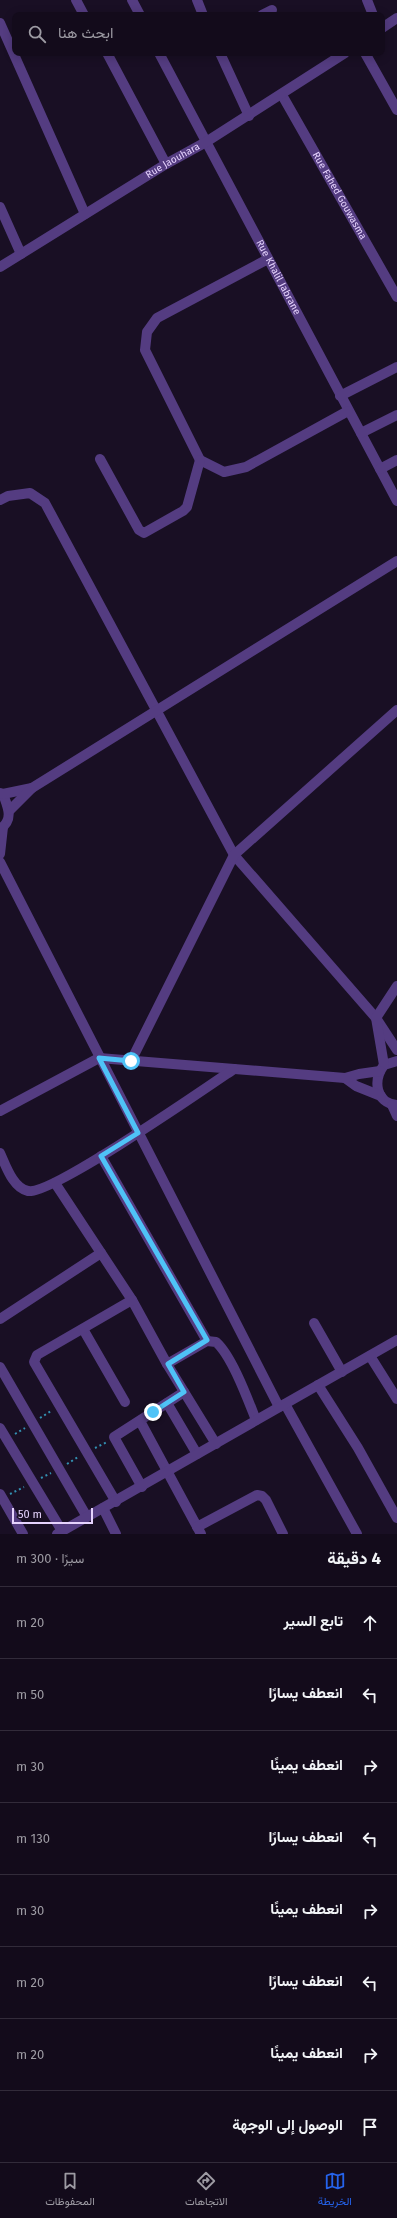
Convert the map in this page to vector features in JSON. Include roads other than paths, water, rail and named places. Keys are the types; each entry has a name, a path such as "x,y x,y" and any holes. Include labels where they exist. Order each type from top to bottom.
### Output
{"street":[{"path":"76,0 82,12"},
{"path":"132,0 138,12"},
{"path":"197,0 202,12"},
{"path":"367,0 373,12"},
{"path":"268,12 272,10"},
{"path":"385,26 397,18"},
{"path":"0,23 12,50"},
{"path":"15,56 85,214"},
{"path":"109,56 166,164"},
{"name":"Rue Khalil Jabrane","path":"162,56 340,396 397,501"},
{"path":"221,56 249,116"},
{"name":"Rue Jaouhara","path":"0,267 166,164 249,116 340,56"},
{"path":"366,56 397,110"},
{"name":"Rue Fahed Gouwasma","path":"282,95 397,297"},
{"path":"0,207 21,254"},
{"path":"268,259 157,318 147,332 145,350 200,460 224,472 246,467 348,411"},
{"path":"340,396 397,367"},
{"path":"361,433 397,415"},
{"path":"100,459 139,530 144,533 183,511 187,507 200,460"},
{"path":"380,469 397,460"},
{"path":"0,500 8,496 30,492 44,503 158,710 234,855 376,1018 397,1050"},
{"path":"0,854 2,828 8,819 10,810 32,788 397,561"},
{"path":"131,1061 234,855 397,710"},
{"path":"10,810 1,794 32,788"},
{"path":"0,862 99,1058 282,1405 357,1534"},
{"path":"381,1096 377,1088 377,1080 382,1068 376,1018 397,986"},
{"path":"0,1111 99,1058 345,1078 382,1068 397,1061"},
{"path":"0,1153 14,1181 24,1189 36,1191 55,1183 101,1156 234,1069"},
{"path":"345,1078 356,1086 381,1096 395,1105 397,1116"},
{"path":"101,1156 207,1340"},
{"path":"55,1183 132,1300 184,1392 216,1444"},
{"path":"0,1319 101,1253"},
{"path":"116,1502 34,1362 37,1355 132,1300"},
{"path":"314,1323 342,1372"},
{"path":"83,1329 125,1402"},
{"path":"168,1364 207,1340 216,1342 225,1354 256,1420"},
{"path":"0,1428 59,1533 116,1502 397,1340"},
{"path":"370,1356 397,1399"},
{"path":"0,1367 4,1383 87,1517"},
{"path":"318,1385 364,1458 397,1518"},
{"path":"142,1487 114,1439 115,1436 184,1392"},
{"path":"167,1403 197,1454"},
{"path":"140,1421 199,1530 257,1495 262,1496 266,1500 284,1534"},
{"path":"0,1494 23,1534"},
{"path":"103,1508 116,1534"}]}
